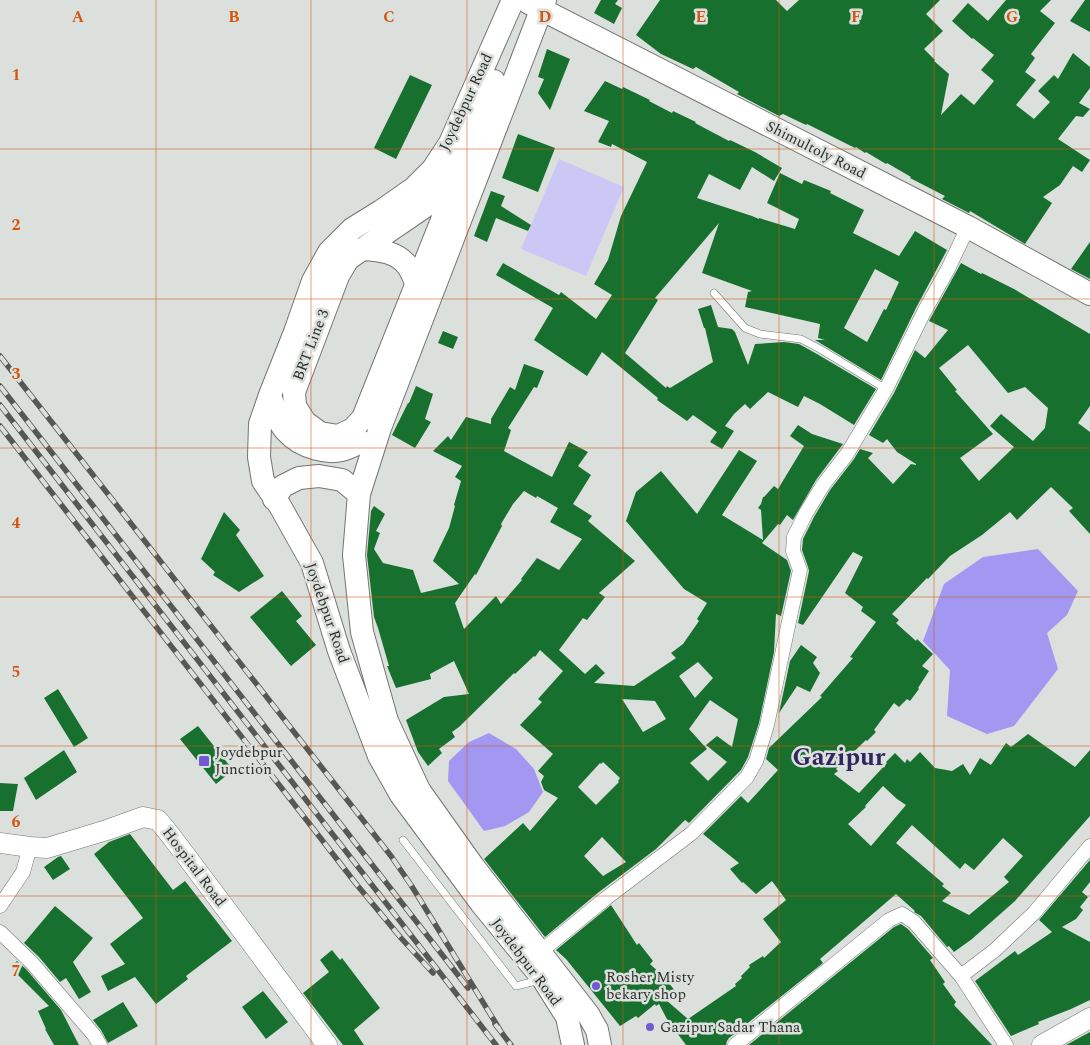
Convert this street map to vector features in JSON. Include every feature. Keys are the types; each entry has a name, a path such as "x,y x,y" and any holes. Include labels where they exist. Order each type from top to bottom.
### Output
{"main road":[{"name":"BRT Line 3","path":"454,176 430,203 348,259 338,276 294,392 296,406 305,422 320,433 338,436 353,429 363,418 446,210 454,176 529,2"},
{"name":"Shimultoly Road","path":"529,2 968,227 1090,294"},
{"name":"Joydebpur Road","path":"529,2 450,143 433,169 414,188 352,229 329,252 313,281 260,424 259,457 263,481 312,563 339,651 383,764 401,795 481,903 543,980 567,1017 573,1045"},
{"name":"Joydebpur Road","path":"529,2 380,428 359,494 354,555 362,632 387,721 419,790 473,866 588,1014 597,1030 600,1045"},
{"path":"363,249 382,251 400,257 410,269 416,283"},
{"path":"270,395 278,420 286,431 301,443 317,449 335,451 350,448 380,428"},
{"path":"274,499 283,486 299,478 319,476 342,480 359,494"},
{"name":"Hospital Road","path":"0,842 47,848 107,830 142,817 158,820 328,1045"},
{"path":"1042,1045 1090,1018"}],"street":[{"path":"540,952 605,899 692,833 747,777 756,761 768,725 800,570 793,551 794,537 806,512 823,485 847,454 886,389 968,227"},
{"path":"961,976 995,950 1034,912 1090,846"},
{"path":"0,906 23,872 30,847"},
{"path":"735,1045 889,920 902,914 914,922 961,976 1006,1045"},
{"path":"0,932 32,963 94,1035 100,1045"}],"lane":[{"path":"714,293 745,328 760,334 801,339 886,389"},
{"path":"403,840 516,986 543,980"}],"shaded area":[{"path":"559,159 624,187 586,276 521,249"},
{"path":"1038,549 1078,591 1067,615 1047,633 1058,669 1014,726 987,734 947,716 950,670 923,641 944,584 983,557"},
{"path":"489,733 516,749 534,769 543,792 529,812 505,826 484,831 448,781 449,761 469,742"}],"building":[{"path":"601,0 618,0 615,4 622,8 614,24 594,13"},
{"path":"660,0 776,0 787,11 799,0 940,0 926,14 943,31 924,49 949,74 941,115 961,94 974,105 994,81 981,70 994,55 952,21 968,3 988,21 1006,0 1051,0 1040,11 1055,23 1031,54 1035,58 1025,72 1036,80 1016,105 1034,119 1050,102 1038,91 1054,75 1058,79 1073,53 1090,67 1090,88 1079,103 1090,109 1083,117 1076,116 1058,139 1090,160 1082,172 1073,166 1060,185 1043,197 1052,203 1025,244 970,211 969,213 942,199 945,196 866,152 783,114 779,116 737,94 739,92 696,67 693,69 661,54 636,35"},
{"path":"1085,0 1090,0 1090,32 1070,21"},
{"path":"547,49 570,59 550,110 538,93 544,79 538,77"},
{"path":"410,75 432,85 396,159 374,148"},
{"path":"605,81 622,89 623,87 672,113 673,111 696,122 782,168 774,181 752,167 740,190 709,174 697,198 795,229 799,219 767,203 780,173 802,184 804,180 831,191 830,193 864,210 853,233 899,256 915,231 947,250 881,380 815,340 825,340 818,338 820,324 745,307 748,292 752,291 702,273 719,223 655,298 658,300 625,353 666,388 667,386 670,388 713,362 705,328 698,309 711,305 718,327 732,329 735,332 748,365 755,344 784,342 799,344 876,389 854,425 804,396 798,407 768,392 750,409 745,404 734,414 725,426 734,431 722,449 710,442 717,432 693,415 687,421 657,400 658,398 602,352 587,376 534,340 553,308 496,275 503,263 559,295 561,292 596,319 612,295 594,284 608,260 621,216 647,162 612,144 611,147 598,142 609,121 584,111","holes":["875,269 899,282 886,310 884,309 867,342 844,328"]},
{"path":"518,134 555,148 538,192 502,178"},
{"path":"491,191 505,196 501,206 531,225 528,231 496,218 487,242 474,236"},
{"path":"1090,242 1090,279 1071,269"},
{"path":"961,263 1014,289 1090,334 1090,406 1078,423 1090,432 1090,534 1069,511 1073,508 1051,487 1017,520 1010,512 982,535 950,556 892,614 899,620 896,623 933,654 922,666 929,671 910,701 907,699 899,707 894,703 874,730 876,732 836,769 838,771 834,774 859,793 895,753 905,763 907,759 910,762 920,752 935,768 952,771 963,764 970,775 980,758 991,765 1006,743 1011,747 1028,734 1075,767 1090,750 1090,816 1015,901 972,939 954,952 949,946 947,947 921,916 914,912 896,894 820,959 823,963 729,1038 726,1045 686,1045 668,1021 659,1004 656,1006 655,1004 638,1018 636,1016 620,1026 566,959 556,950 611,905 637,945 639,943 653,961 650,964 676,992 666,1000 688,1019 736,986 735,984 750,967 749,965 763,956 764,958 781,942 763,919 786,900 772,881 756,894 742,883 730,869 739,863 703,834 741,796 748,803 778,770 766,759 769,748 822,697 820,696 853,658 850,657 876,622 861,611 863,607 845,593 863,557 853,552 803,625 798,623 809,571 802,550 803,539 830,490 860,449 873,453 868,458 893,484 911,464 916,465 897,452 887,439 883,443 869,435 894,393 915,350 925,358 948,330 929,321","holes":["968,345 1008,393 1025,387 1048,408 1045,428 1033,441 1001,414 990,426 1014,447 979,481 960,458 993,434 955,391 957,390 939,368","883,786 906,805 871,846 848,824","912,825 960,869 965,863 974,870 1003,838 1023,856 1004,877 1009,882 969,915 942,901 951,893 942,886 944,884 896,843"]},
{"path":"443,331 458,337 453,349 438,343"},
{"path":"524,364 544,371 537,388 534,387 508,428 511,430 504,451 552,477 569,442 588,452 578,466 591,475 573,504 592,516 588,521 635,561 599,593 605,597 587,620 583,618 559,650 585,674 596,664 605,673 594,683 634,686 676,658 671,653 683,644 699,621 697,619 707,603 684,589 626,521 636,492 661,471 697,514 739,450 757,461 722,515 763,540 761,510 758,508 763,497 774,486 778,489 804,446 790,436 798,425 812,434 843,444 816,480 793,520 787,515 762,543 787,560 791,571 781,616 776,614 774,652 759,723 748,757 741,770 689,823 685,820 656,849 599,892 545,937 484,859 523,823 530,831 558,798 544,790 541,782 544,776 538,771 553,754 520,725 542,702 538,699 563,671 540,650 535,657 514,673 452,732 455,737 439,749 442,753 428,766 418,752 406,720 444,697 469,694 454,661 430,674 431,679 396,688 387,666 389,666 374,617 367,555 371,511 374,506 385,514 376,531 380,533 374,549 383,563 413,570 421,593 459,584 433,561 449,528 461,481 455,477 462,466 433,451 448,436 451,440 466,417 491,424 491,419 510,387 515,390","holes":["524,491 536,498 537,496 558,508 550,522 582,539 559,570 537,558 522,580 501,604 496,596 464,629 455,603 476,575 513,504","698,662 713,678 695,698 679,676","622,699 655,701 666,719 643,732","710,700 738,719 732,747 717,736 706,745 727,762 708,781 690,763 707,749 689,729","603,762 620,778 619,782 596,805 578,787","602,837 626,862 603,876 584,856"]},
{"path":"416,386 433,394 425,419 431,422 415,448 392,435"},
{"path":"224,512 240,530 236,535 264,576 239,592 213,575 215,572 201,559"},
{"path":"282,591 302,616 296,621 316,645 291,666 250,617"},
{"path":"801,645 817,657 813,663 820,673 810,692 797,686 779,713 790,661"},
{"path":"58,689 88,738 74,747 44,698"},
{"path":"198,726 233,770 216,784 180,739"},
{"path":"64,750 77,772 36,800 24,778"},
{"path":"0,783 18,784 13,811 0,811"},
{"path":"130,834 173,890 185,881 232,941 186,976 188,979 156,1004 135,977 108,991 101,976 125,964 110,944 143,918 94,854 109,842"},
{"path":"61,856 70,869 53,880 44,867"},
{"path":"1090,860 1090,882 1082,892 1088,897 1080,907 1083,910 1076,919 1062,927 1090,942 1090,1000 1038,1022 1039,1024 1011,1036 975,981 1015,951 1018,955 1052,932 1039,920"},
{"path":"55,906 93,938 73,962 91,992 79,999 66,978 60,982 39,957 24,943"},
{"path":"901,924 908,929 933,958 930,960 945,982 943,984 956,1002 954,1005 992,1045 749,1045 894,927"},
{"path":"332,950 340,960 342,958 380,1008 354,1030 364,1045 343,1045 303,993 329,972 320,960"},
{"path":"17,961 61,1010 79,1045 54,1045 38,1011 49,1006 10,967"},
{"path":"263,991 288,1022 266,1039 242,1007"},
{"path":"123,1002 138,1026 108,1043 93,1020"},
{"path":"1090,1032 1090,1045 1066,1045"}],"railway":[{"path":"0,356 391,856 411,885 500,1030"},
{"path":"0,386 468,988"},
{"path":"0,405 496,1045"},
{"path":"0,426 357,885 433,973"},
{"path":"495,1024 511,1045"}],"place":[{"name":"Joydebpur Junction","path":"204,761"},
{"name":"Rosher Misty bekary shop","path":"596,986"},
{"name":"Gazipur Sadar Thana","path":"650,1027"}],"district":[{"name":"Gazipur","path":"839,758"}]}
